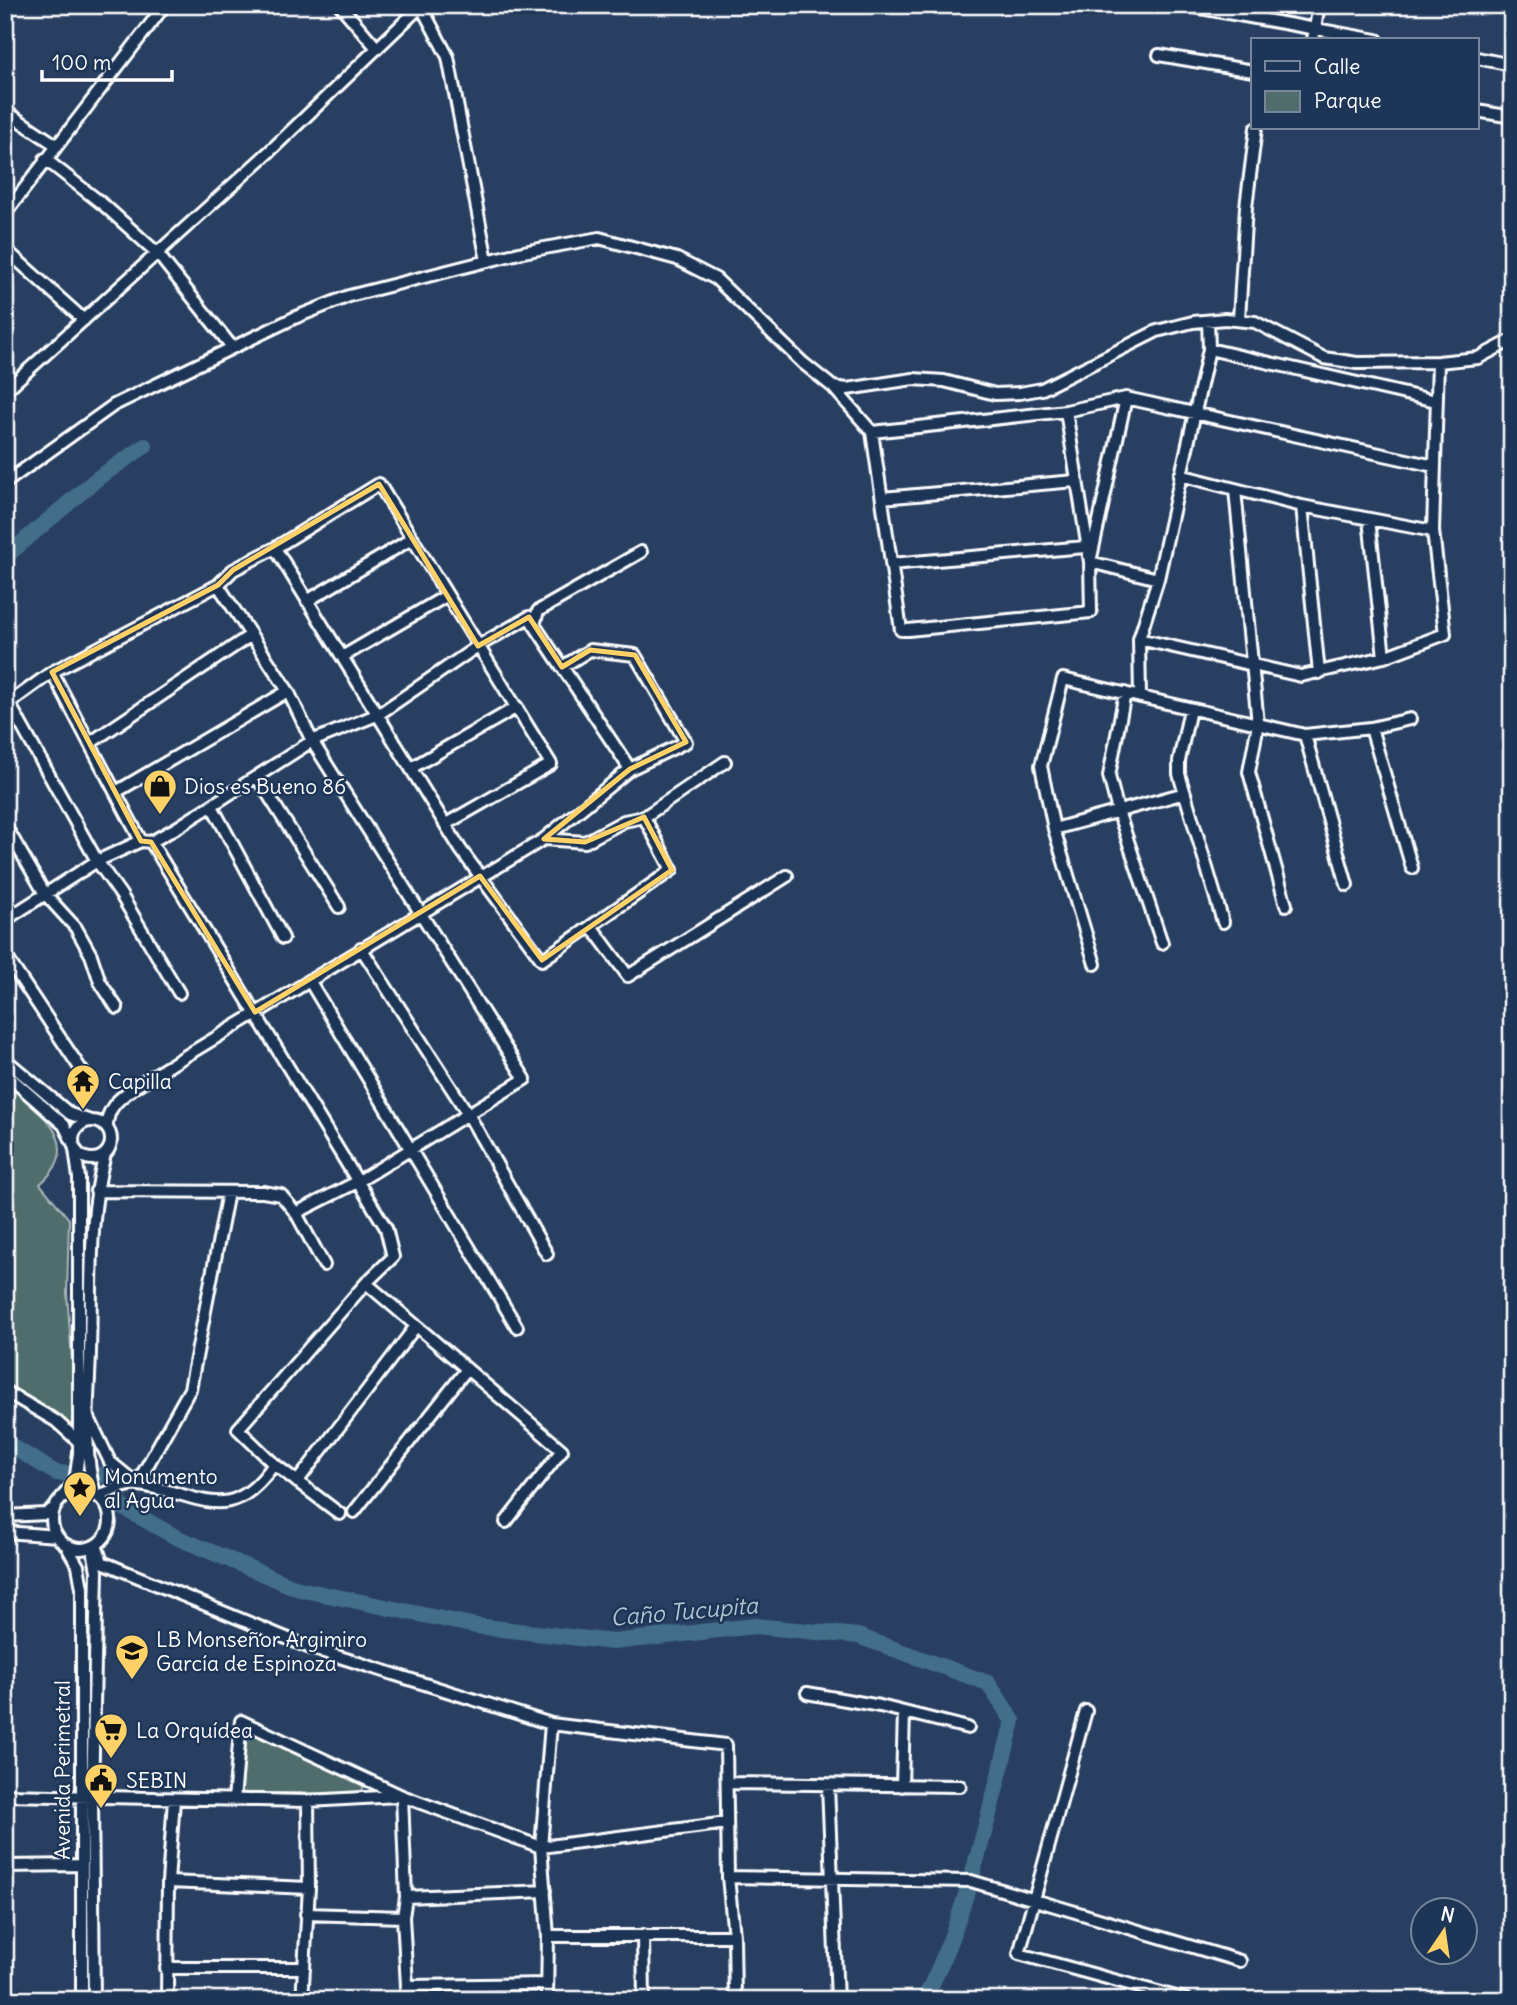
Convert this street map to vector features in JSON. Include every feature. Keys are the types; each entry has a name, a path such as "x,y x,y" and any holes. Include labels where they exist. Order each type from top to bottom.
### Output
{"street":[{"path":"5,14 9,5"},
{"path":"5,214 165,5"},
{"path":"340,5 376,47"},
{"path":"1183,5 1314,35 1352,38"},
{"path":"1314,35 1319,5"},
{"path":"5,391 270,151 421,6 440,38 450,66 487,261"},
{"path":"1159,55 1251,71"},
{"path":"1478,58 1512,65"},
{"path":"5,111 56,145"},
{"path":"1478,111 1512,117"},
{"path":"1239,319 1246,207 1256,130"},
{"path":"45,159 105,206 157,253 232,348"},
{"path":"5,483 114,405 349,296 487,261 599,238 677,259 716,279 803,363 833,387 872,432 901,629 908,631 1091,612 1090,562 1126,398"},
{"path":"5,249 84,320"},
{"path":"833,387 869,387 913,379 944,380 995,394 1020,393 1042,389 1157,331 1208,321 1239,319 1275,331 1324,358 1357,363 1437,362 1478,358 1512,340"},
{"path":"1140,697 1139,639 1158,579 1209,349 1208,321"},
{"path":"1209,349 1436,401"},
{"path":"1139,639 1301,676 1384,657 1445,634 1433,531 1437,362"},
{"path":"872,432 1066,411 1126,398 1434,466"},
{"path":"1066,411 1085,547 1090,562"},
{"path":"1180,475 1302,506 1433,531"},
{"path":"882,498 1075,481"},
{"path":"179,993 121,895 97,861 7,705 52,672 218,585 233,570 275,548 379,484 551,764 446,824"},
{"path":"1235,490 1258,724 1249,772 1286,905"},
{"path":"1302,506 1319,673"},
{"path":"1368,519 1384,657"},
{"path":"307,601 413,538"},
{"path":"891,564 1085,547"},
{"path":"275,548 446,824 480,876 542,960 672,870 644,817"},
{"path":"534,625 538,611 641,552"},
{"path":"1090,562 1158,579"},
{"path":"218,585 288,691 312,740 525,1079 359,1181 296,1213"},
{"path":"342,657 446,596"},
{"path":"5,920 97,861 146,842 212,806 312,740 379,714 478,646 529,617 630,769"},
{"path":"90,743 251,635"},
{"path":"5,1073 64,1125 74,1146 79,1178 78,1441 83,1465 92,1480 96,1495 108,1508 110,1523 107,1533 94,1546 79,1549 66,1545 57,1536 52,1522 58,1503 83,1465 89,1418 96,1191 111,1140 106,1115 121,1097 255,1012 544,839 630,769 686,742 635,655 590,650 562,667"},
{"path":"52,672 146,842 255,1012 386,1228 393,1257 366,1283 237,1429 274,1464 340,1514"},
{"path":"1095,964 1054,829 1041,766 1063,679 1305,735 1371,728 1410,719"},
{"path":"116,792 288,691"},
{"path":"1125,694 1109,776 1162,943"},
{"path":"411,768 517,707"},
{"path":"1190,709 1179,761 1185,793 1223,922"},
{"path":"1371,728 1412,868"},
{"path":"1305,735 1347,885"},
{"path":"544,839 585,842 624,821 644,817 725,762"},
{"path":"257,777 339,907"},
{"path":"1054,829 1185,793"},
{"path":"212,806 284,938"},
{"path":"5,825 45,894 76,928 91,955 100,982 117,1008"},
{"path":"591,926 628,976 788,876"},
{"path":"361,948 468,1114 547,1254"},
{"path":"5,955 84,1074"},
{"path":"309,980 517,1327"},
{"path":"5,1059 70,1114 107,1128"},
{"path":"74,1146 77,1127 88,1120"},
{"path":"74,1146 87,1158 105,1154"},
{"path":"96,1191 281,1195 296,1213 324,1265"},
{"path":"5,1516 46,1514 77,1491 96,1495 137,1484 190,1389 228,1192"},
{"path":"366,1283 562,1450 506,1522"},
{"path":"297,1482 416,1326"},
{"path":"354,1512 467,1370"},
{"path":"5,1391 56,1421 78,1441"},
{"path":"89,1418 110,1462 137,1484 191,1499 226,1502 251,1491 262,1482 274,1464"},
{"path":"5,1532 57,1536"},
{"name":"Avenida Perimetral","path":"66,1545 78,1566 82,1588 94,2000"},
{"path":"94,1546 102,1562 308,1647 551,1724 726,1745 727,1877 734,1936 736,2000"},
{"name":"Avenida Perimetral","path":"82,2000 80,1865 87,1796 97,1571 94,1546"},
{"path":"807,1693 968,1728"},
{"path":"1086,1711 1019,1954 1187,2000"},
{"path":"902,1786 904,1712"},
{"path":"234,1800 241,1721 402,1796 541,1847 727,1822"},
{"path":"547,2000 548,1936 541,1847 551,1724"},
{"path":"727,1783 960,1786"},
{"path":"828,1786 837,2000"},
{"path":"5,1795 308,1801 402,1796"},
{"path":"402,1796 406,1897 402,1917 407,1986 404,2000"},
{"path":"167,2000 168,1882 174,1800"},
{"path":"302,2000 309,1888 308,1801"},
{"path":"5,1866 80,1865"},
{"path":"727,1877 832,1880 928,1878 971,1881 1240,1961"},
{"path":"168,1882 309,1888"},
{"path":"406,1897 545,1891"},
{"path":"306,1914 402,1917"},
{"path":"643,1935 644,2000"},
{"path":"548,1936 734,1936"},
{"path":"166,1968 303,1968"},
{"path":"407,1986 547,1984"}],"highlighted area":[{"path":"379,484 478,646 529,617 562,667 590,650 635,655 686,742 630,769 544,839 585,842 644,817 672,870 542,960 480,876 255,1012 151,842 141,841 52,672 218,585 233,570"}],"green space":[{"path":"5,1083 43,1116 59,1141 60,1154 54,1169 40,1184 69,1219 67,1293 78,1441 5,1391"},
{"path":"245,1729 364,1783 362,1793 240,1793"}],"waterway":[{"name":"Caño Tucupita","path":"5,557 98,478 145,446"},
{"name":"Caño Tucupita","path":"5,1442 56,1473 108,1475 122,1507 176,1537 299,1589 476,1626 613,1642 755,1626 858,1636 988,1683 1013,1721 965,1898 924,2000"}],"place":[{"name":"Dios es Bueno 86","path":"160,816"},
{"name":"Capilla","path":"83,1111"},
{"name":"Monumento al Agua","path":"80,1518"},
{"name":"LB Monseñor Argimiro García de Espinoza","path":"132,1681"},
{"name":"La Orquídea","path":"111,1760"},
{"name":"SEBIN","path":"101,1810"}]}
